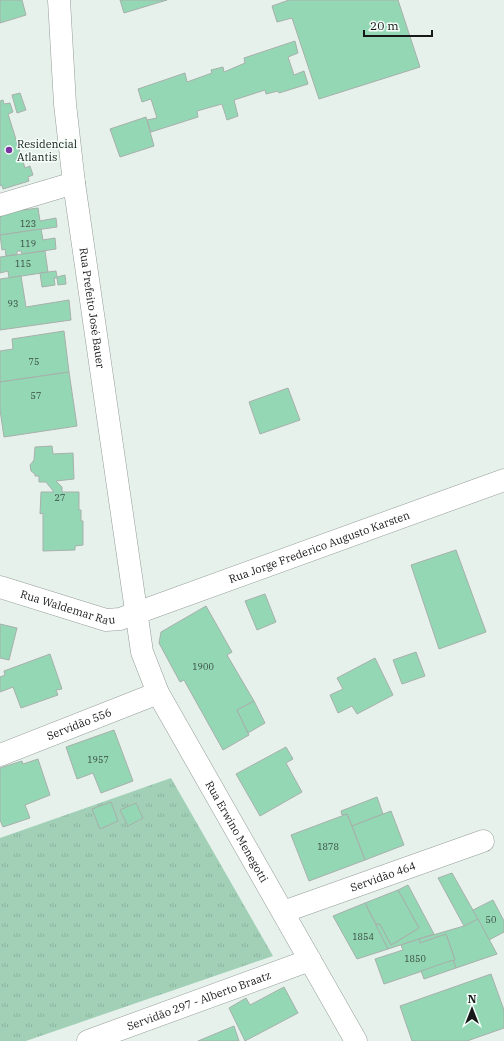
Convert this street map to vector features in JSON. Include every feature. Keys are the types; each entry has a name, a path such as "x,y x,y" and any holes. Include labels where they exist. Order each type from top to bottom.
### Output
{"street":[{"name":"Rua Prefeito José Bauer","path":"60,0 64,104 136,615"},
{"path":"0,205 74,183"},
{"name":"Rua Jorge Frederico Augusto Karsten","path":"136,615 504,480"},
{"name":"Rua Waldemar Rau","path":"0,588 106,620 136,615"},
{"name":"Rua Erwino Menegotti","path":"136,615 142,652 158,693 356,1041"},
{"name":"Servidão 556","path":"0,755 158,693"},
{"name":"Servidão 464","path":"283,912 483,841"},
{"name":"Servidão 297 - Alberto Braatz","path":"88,1041 310,960"}],"green space":[{"path":"171,778 273,956 26,1041 0,1041 0,838"}],"building":[{"path":"0,0 22,0 26,15 0,23"},
{"path":"120,0 167,0 124,13"},
{"path":"289,0 398,0 420,67 319,99 292,18 277,22 272,6"},
{"path":"295,41 298,53 288,57 294,75 304,71 308,84 279,93 278,91 266,94 265,90 234,100 238,116 227,120 222,104 197,111 198,117 151,132 147,120 157,118 151,99 142,102 138,89 185,73 187,82 212,73 211,70 223,67 224,72 245,63 244,58"},
{"path":"20,93 26,110 17,113 12,95"},
{"name":"Residencial Atlantis","path":"3,100 4,104 10,103 13,112 8,114 25,168 30,166 33,175 28,177 29,181 3,189 2,185 0,186 0,101"},
{"path":"146,117 154,146 120,157 110,129"},
{"path":"38,208 40,221 56,218 57,227 0,235 0,213"},
{"path":"41,229 43,240 55,238 56,249 22,254 21,251 17,251 17,254 6,256 5,249 2,250 0,235"},
{"path":"45,251 48,272 9,278 8,271 0,273 0,257"},
{"path":"56,271 57,277 65,275 66,284 58,285 57,278 54,278 55,285 42,287 40,273"},
{"path":"21,276 26,307 69,300 71,320 0,330 0,279"},
{"path":"64,331 69,372 0,382 0,351 13,349 12,339"},
{"path":"69,372 77,426 4,437 0,410 0,382"},
{"path":"288,388 300,420 260,434 249,402"},
{"path":"52,446 53,454 73,453 74,479 56,481 62,487 62,492 79,492 79,510 81,510 81,521 83,521 83,545 75,546 75,550 43,551 43,513 40,514 41,492 54,492 46,482 39,482 39,476 35,476 35,474 31,471 30,465 34,460 35,447"},
{"path":"456,550 486,632 439,649 411,565"},
{"path":"265,594 276,622 257,630 245,601"},
{"path":"206,606 232,652 227,655 254,701 237,710 249,735 223,750 184,680 180,682 159,643 161,632"},
{"path":"0,624 17,628 9,660 0,658"},
{"path":"416,652 425,676 402,684 393,660"},
{"path":"50,654 62,689 56,690 58,695 21,708 13,687 0,692 0,677 5,675 4,671"},
{"path":"375,658 393,695 357,714 352,706 338,713 330,695 343,689 337,678"},
{"path":"254,701 265,723 248,733 237,710"},
{"path":"114,730 133,781 101,793 93,773 77,779 66,747"},
{"path":"286,747 293,759 286,763 302,792 260,816 236,774"},
{"path":"38,759 50,795 25,805 30,818 3,827 0,820 0,768 22,761 23,764"},
{"path":"377,797 383,814 352,826 347,814 342,815 341,811"},
{"path":"111,802 118,821 100,829 92,809"},
{"path":"136,803 143,818 128,826 120,810"},
{"path":"391,811 404,845 365,860 352,826"},
{"path":"347,814 365,860 309,881 291,835"},
{"path":"452,873 478,919 464,926 438,878"},
{"path":"408,885 434,934 388,949 375,925 380,924 391,945 419,928 398,890"},
{"path":"398,890 419,928 391,945 380,924 376,924 365,903"},
{"path":"493,900 504,921 504,932 489,940 473,910"},
{"path":"365,903 388,949 357,959 333,916"},
{"path":"478,919 497,954 456,968 453,960 455,960 446,934 420,943 419,939 464,926"},
{"path":"446,934 455,960 384,984 375,959 403,950 401,945 419,939 420,943"},
{"path":"453,960 456,968 424,979 421,971"},
{"path":"491,974 504,1010 504,1028 467,1041 412,1041 400,1006"},
{"path":"284,987 298,1013 245,1041 229,1008 246,998 250,1005"},
{"path":"234,1026 239,1041 198,1041"}],"place":[{"name":"Residencial Atlantis","path":"9,150"}]}
